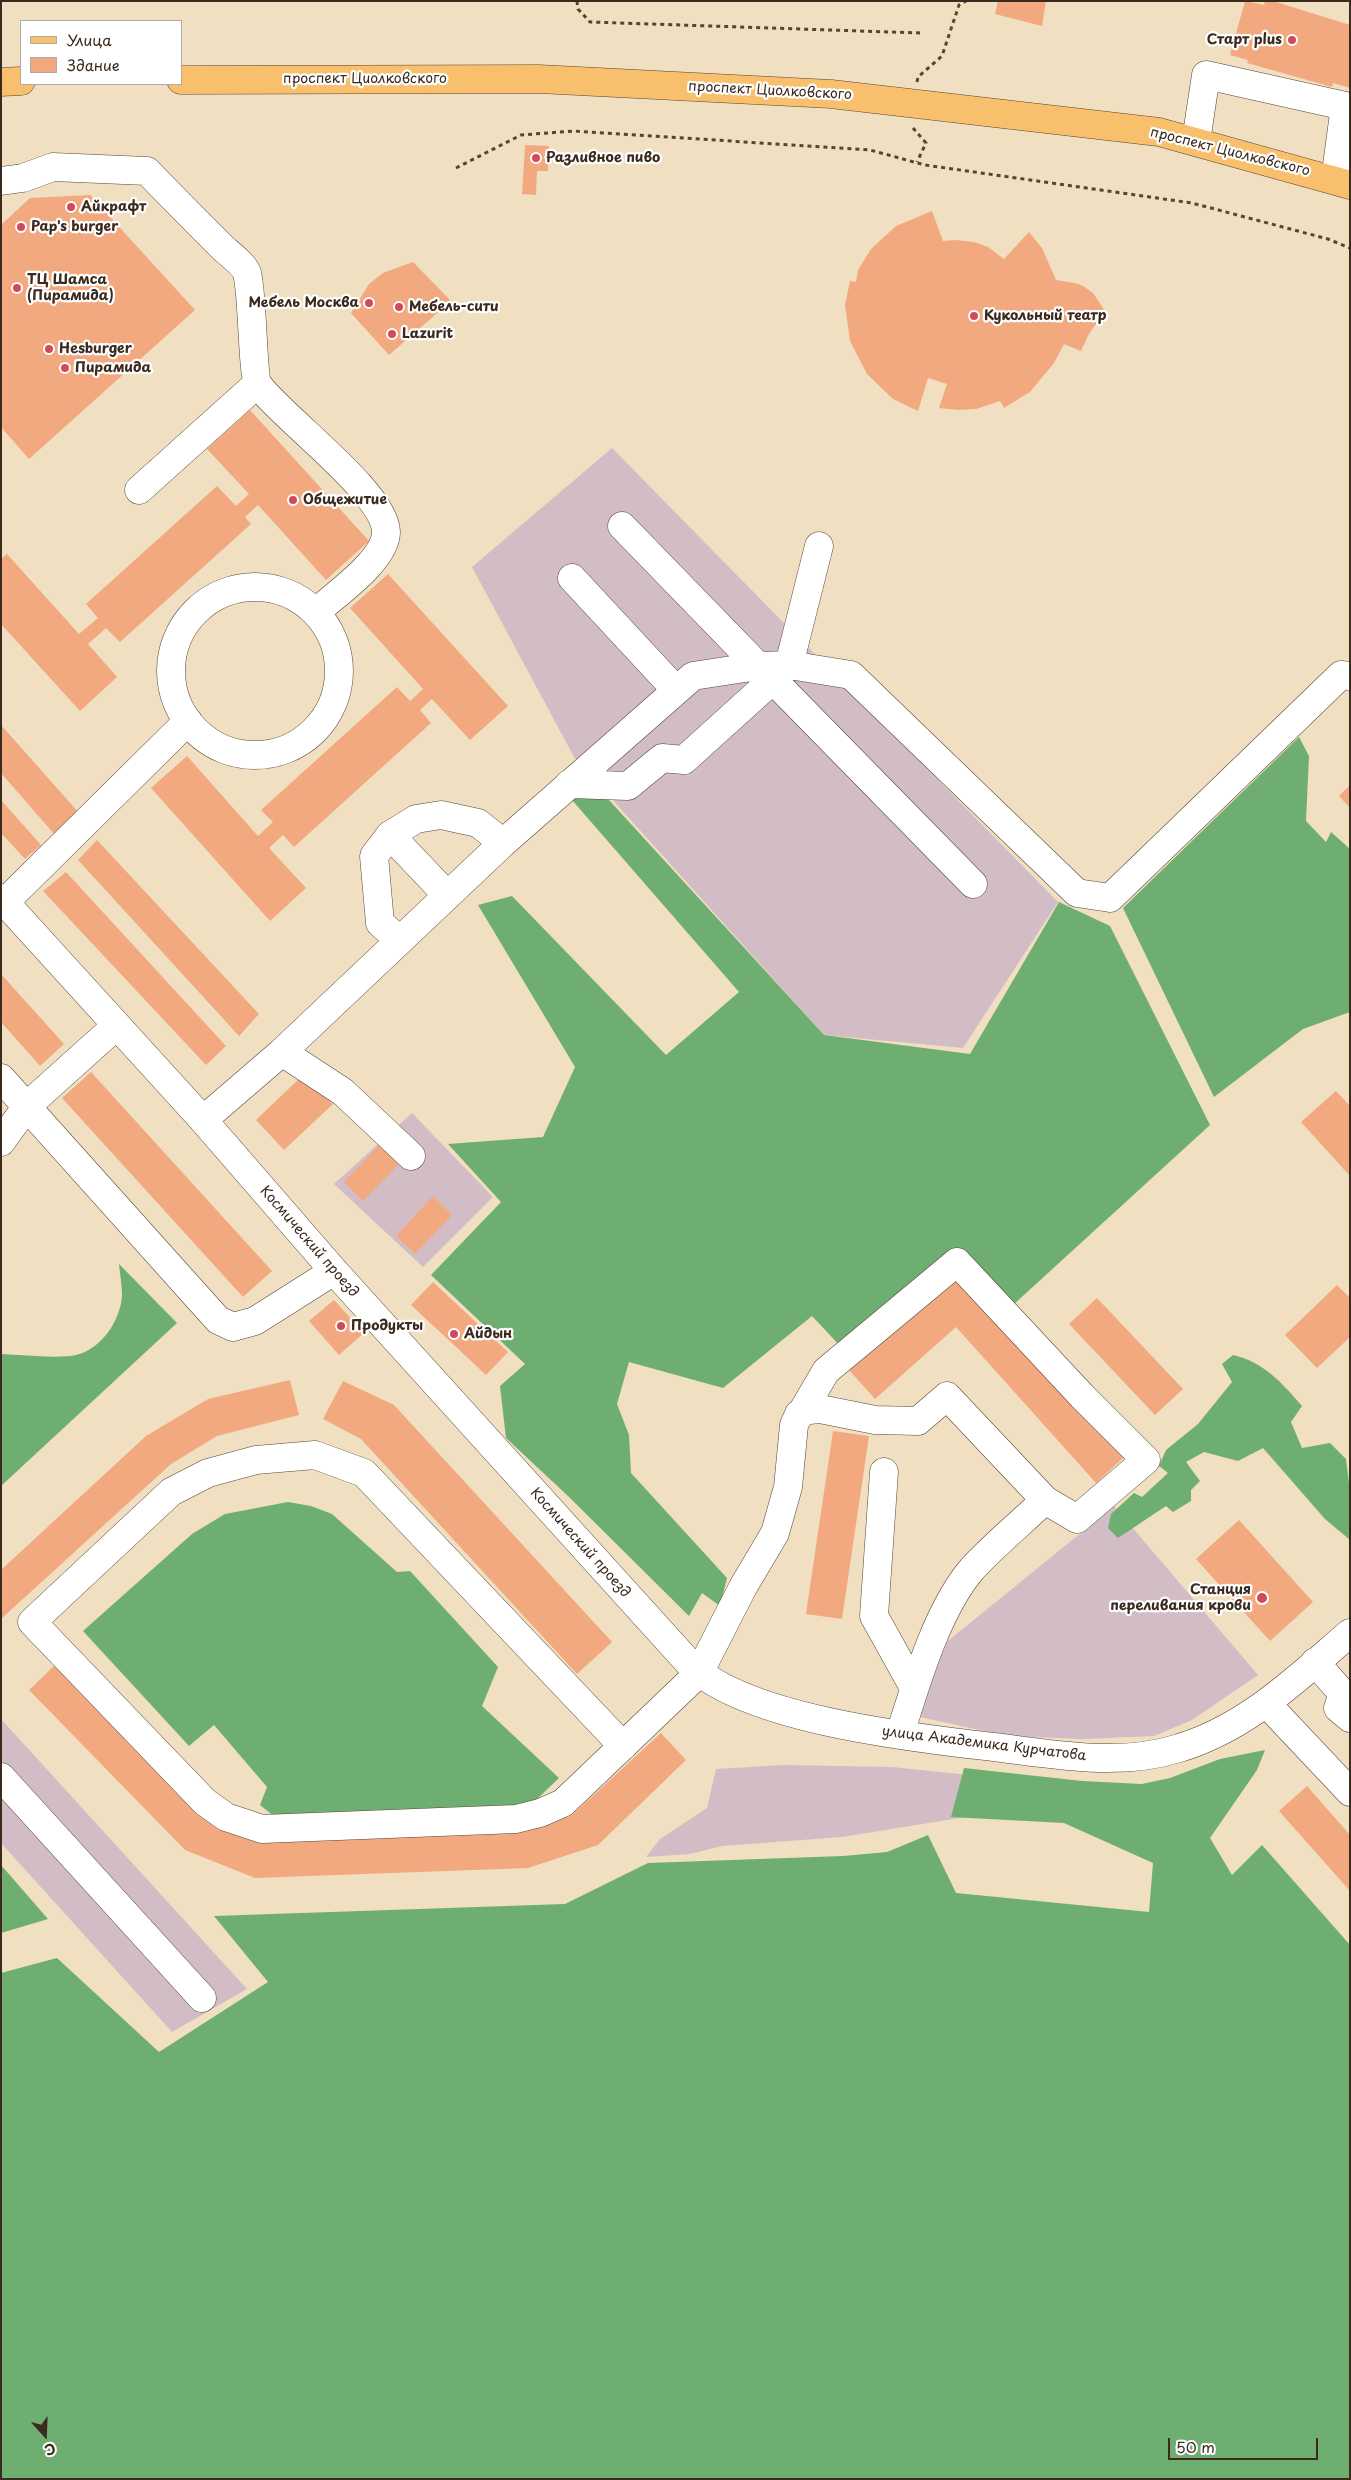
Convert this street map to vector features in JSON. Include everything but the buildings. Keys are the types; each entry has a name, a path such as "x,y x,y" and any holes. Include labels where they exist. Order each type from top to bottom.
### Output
{"main road":[{"name":"проспект Циолковского","path":"182,80 540,78 831,94 1159,132 1342,182"},
{"path":"1,82 20,81"}],"street":[{"path":"1196,141 1206,75 1345,106 1342,182"},
{"path":"1,181 23,178 53,167 146,171 246,271 251,299 257,384 280,411 371,498 386,524 385,543 377,557 316,612"},
{"path":"139,490 257,384"},
{"path":"622,526 772,670 973,884"},
{"path":"569,784 628,786 662,758 684,760 772,670 819,546"},
{"path":"572,578 676,690"},
{"path":"266,587 293,595 316,612 331,634 339,661 337,688 327,714 310,735 286,749 260,755 232,752 208,740 188,721 175,696 170,669 176,641 190,616 212,598 238,588 266,587"},
{"path":"203,1120 282,1052 447,895 569,784 693,676 772,670 851,675 1077,893 1110,898 1341,675 1350,676"},
{"path":"3,900 188,721"},
{"path":"399,940 380,923 376,892 374,856 390,835 416,819 441,815 478,822 504,843"},
{"path":"390,835 447,895"},
{"name":"Космический проезд","path":"3,900 203,1120 334,1271 699,1673"},
{"path":"1,1142 27,1106 116,1026"},
{"path":"282,1052 344,1092 411,1156"},
{"path":"1,1078 218,1320 233,1327 255,1321 334,1271"},
{"path":"623,1746 364,1473 315,1455 256,1460 208,1473 171,1492 32,1622 205,1802 226,1817 262,1829 516,1819 540,1813 563,1803 623,1746 699,1673 732,1607 776,1533 788,1487 794,1425 826,1371 957,1262 1082,1396 1146,1460 1077,1519 1045,1500 947,1396 918,1420 875,1420 820,1409 802,1412"},
{"path":"884,1472 874,1616 914,1688"},
{"path":"900,1734 914,1688 950,1599 973,1568 1045,1500"},
{"name":"улица Академика Курчатова","path":"699,1673 721,1686 780,1708 842,1724 900,1734 1067,1755 1129,1758 1160,1753 1194,1743 1231,1727 1267,1704 1350,1633"},
{"path":"1315,1662 1344,1694 1338,1708 1350,1718"},
{"path":"1267,1704 1350,1792"},
{"path":"1,1777 202,1998"}],"path":[{"path":"578,1 578,9 590,22 920,33"},
{"path":"918,77 942,56 959,5 966,1"},
{"path":"912,126 926,143 917,162"},
{"path":"456,168 521,135 574,131 870,150 924,165 1192,203 1328,239 1350,248"}],"shaded area":[{"path":"612,448 1058,902 963,1048 824,1035 574,757 472,567"},
{"path":"412,1113 493,1197 423,1267 334,1184"},
{"path":"1114,1506 1258,1675 1192,1720 1154,1736 1083,1739 1007,1736 920,1717 938,1649"},
{"path":"1,1719 247,1989 172,2032 1,1843"},
{"path":"783,1765 892,1767 1068,1785 1065,1801 842,1837 722,1846 690,1854 646,1857 660,1839 707,1808 716,1769"}],"green space":[{"path":"1299,737 1309,756 1306,821 1326,842 1331,832 1350,849 1350,1012 1303,1029 1214,1097 1123,908"},
{"path":"598,788 824,1035 970,1054 1059,902 1110,926 1210,1125 1013,1305 842,1348 812,1316 723,1388 629,1362 617,1404 629,1435 631,1473 727,1578 720,1606 702,1593 689,1616 568,1496 506,1438 500,1386 525,1364 431,1275 501,1202 448,1144 543,1137 575,1067 478,905 512,896 666,1055 739,992 572,800"},
{"path":"119,1264 177,1323 1,1486 1,1354 62,1357 81,1354 91,1349 107,1334 118,1315 122,1295"},
{"path":"1233,1355 1244,1358 1272,1374 1302,1406 1291,1422 1302,1448 1330,1443 1346,1459 1350,1491 1350,1540 1325,1519 1263,1448 1238,1461 1204,1452 1186,1462 1200,1481 1191,1490 1191,1501 1173,1512 1166,1506 1118,1538 1108,1528 1111,1514 1134,1493 1142,1497 1168,1473 1159,1466 1166,1450 1198,1424 1232,1382 1222,1364"},
{"path":"288,1502 311,1506 332,1514 397,1572 410,1571 498,1667 482,1706 559,1778 533,1803 493,1811 275,1817 260,1805 267,1787 214,1725 189,1746 83,1631 192,1534 225,1514"},
{"path":"1265,1750 1257,1770 1210,1838 1232,1875 1262,1845 1350,1945 1350,2479 1,2479 1,1973 57,1958 159,2052 268,1982 214,1916 565,1904 648,1863 843,1856 887,1852 928,1835 956,1893 1149,1912 1153,1863 1064,1823 951,1817 964,1768 1082,1781 1142,1784 1170,1778 1220,1759"},
{"path":"1,1865 48,1919 1,1933"}],"place":[{"name":"Старт plus","path":"1292,40"},
{"name":"Разливное пиво","path":"536,158"},
{"name":"Айкрафт","path":"71,207"},
{"name":"Pap's burger","path":"21,227"},
{"name":"ТЦ Шамса (Пирамида)","path":"17,288"},
{"name":"Мебель Москва","path":"369,303"},
{"name":"Мебель-сити","path":"399,307"},
{"name":"Кукольный театр","path":"974,316"},
{"name":"Lazurit","path":"392,334"},
{"name":"Hesburger","path":"49,349"},
{"name":"Пирамида","path":"65,368"},
{"name":"Общежитие","path":"293,500"},
{"name":"Продукты","path":"341,1326"},
{"name":"Айдын","path":"454,1334"},
{"name":"Станция переливания крови","path":"1262,1598"}]}
